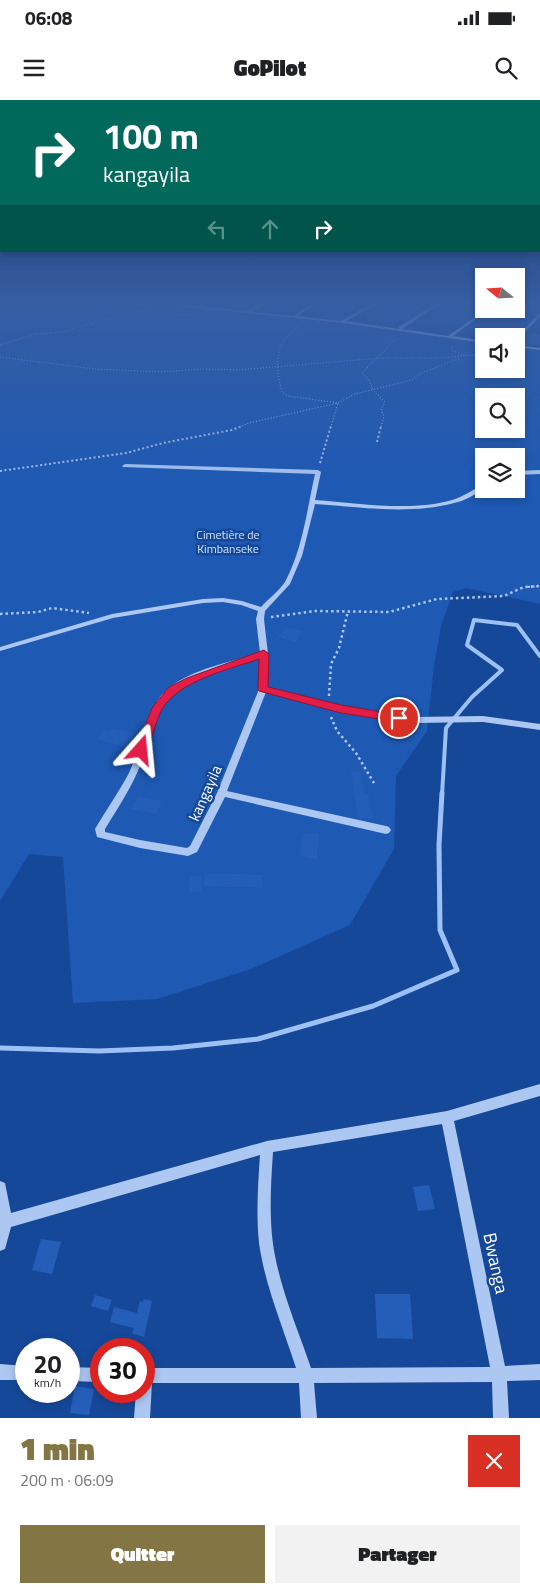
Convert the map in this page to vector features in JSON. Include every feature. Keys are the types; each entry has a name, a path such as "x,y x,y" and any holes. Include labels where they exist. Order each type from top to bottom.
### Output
{"street":[{"path":"0,649 112,616 210,600 242,603 261,615 287,584 299,556 318,472 125,466"},
{"path":"525,473 539,472"},
{"path":"311,502 386,506 438,504 452,502 475,492"},
{"name":"kangayila","path":"261,615 264,654 263,689 222,792 192,852 140,844 100,834 100,829 136,765 152,719 163,699 172,690 190,680 264,654"},
{"path":"263,689 367,714 414,720 483,720 540,727"},
{"path":"222,792 386,830"},
{"path":"3,1222 267,1147 447,1117 540,1090"},
{"name":"Bwanga","path":"447,1117 499,1374 501,1418"},
{"path":"267,1147 264,1196 266,1243 274,1281 306,1374 309,1418"},
{"path":"0,1188 3,1222 0,1244"},
{"path":"0,1372 15,1373"},
{"path":"155,1376 499,1374 540,1372"},
{"path":"142,1418 143,1403"}],"path":[{"path":"73,366 160,372 204,369 238,370 281,366"},
{"path":"275,366 282,392 288,396 338,403"},
{"path":"368,366 362,373 369,380 373,390 385,402 381,410 384,416 377,442"},
{"path":"0,471 126,454 163,443 232,430 250,423 338,403 355,394 412,380 421,373 441,366"},
{"path":"318,472 321,453 329,436 338,403"},
{"path":"261,615 315,611 389,612 437,599 504,596 524,587 540,586"},
{"path":"0,614 38,612 52,608 112,616"},
{"path":"348,611 339,648 331,664 330,694 326,705 340,736 354,749 374,783"}],"green space":[{"name":"Cimetière de Kimbanseke","path":"0,366 475,366 475,378 525,378 525,366 540,366 540,604 466,588 453,592 441,626 434,666 427,731 396,776 394,849 350,925 251,969 157,999 73,1003 63,857 29,854 0,901"}],"building":[{"path":"285,627 303,631 296,642 278,637"},
{"path":"113,728 135,733 126,747 96,739 104,730 110,732"},
{"path":"360,771 365,794 368,794 373,818 358,818 351,772"},
{"path":"138,796 162,801 156,814 131,809"},
{"path":"304,833 319,834 317,860 299,855"},
{"path":"205,873 263,875 262,888 203,886"},
{"path":"190,876 202,876 201,892 189,892"},
{"path":"429,1185 435,1209 418,1211 413,1187"},
{"path":"41,1239 61,1242 52,1274 32,1270"},
{"path":"375,1294 410,1294 413,1339 377,1338"},
{"path":"95,1295 112,1300 108,1311 91,1306"},
{"path":"144,1299 152,1301 144,1337 132,1333 134,1328 110,1322 114,1307 137,1313 140,1301 143,1302"},
{"path":"80,1387 90,1388 91,1403 89,1415 70,1413 72,1403 80,1403"}],"waterway":[{"path":"442,795 446,728 472,697 502,670 467,645 474,620 517,625 540,656"},
{"path":"0,1048 99,1051 173,1048 258,1039 373,1006 457,970 440,930 439,845 442,793"}],"route":[{"path":"141,750 157,708 172,690 190,680 264,654 263,689 341,709 399,718"}]}
